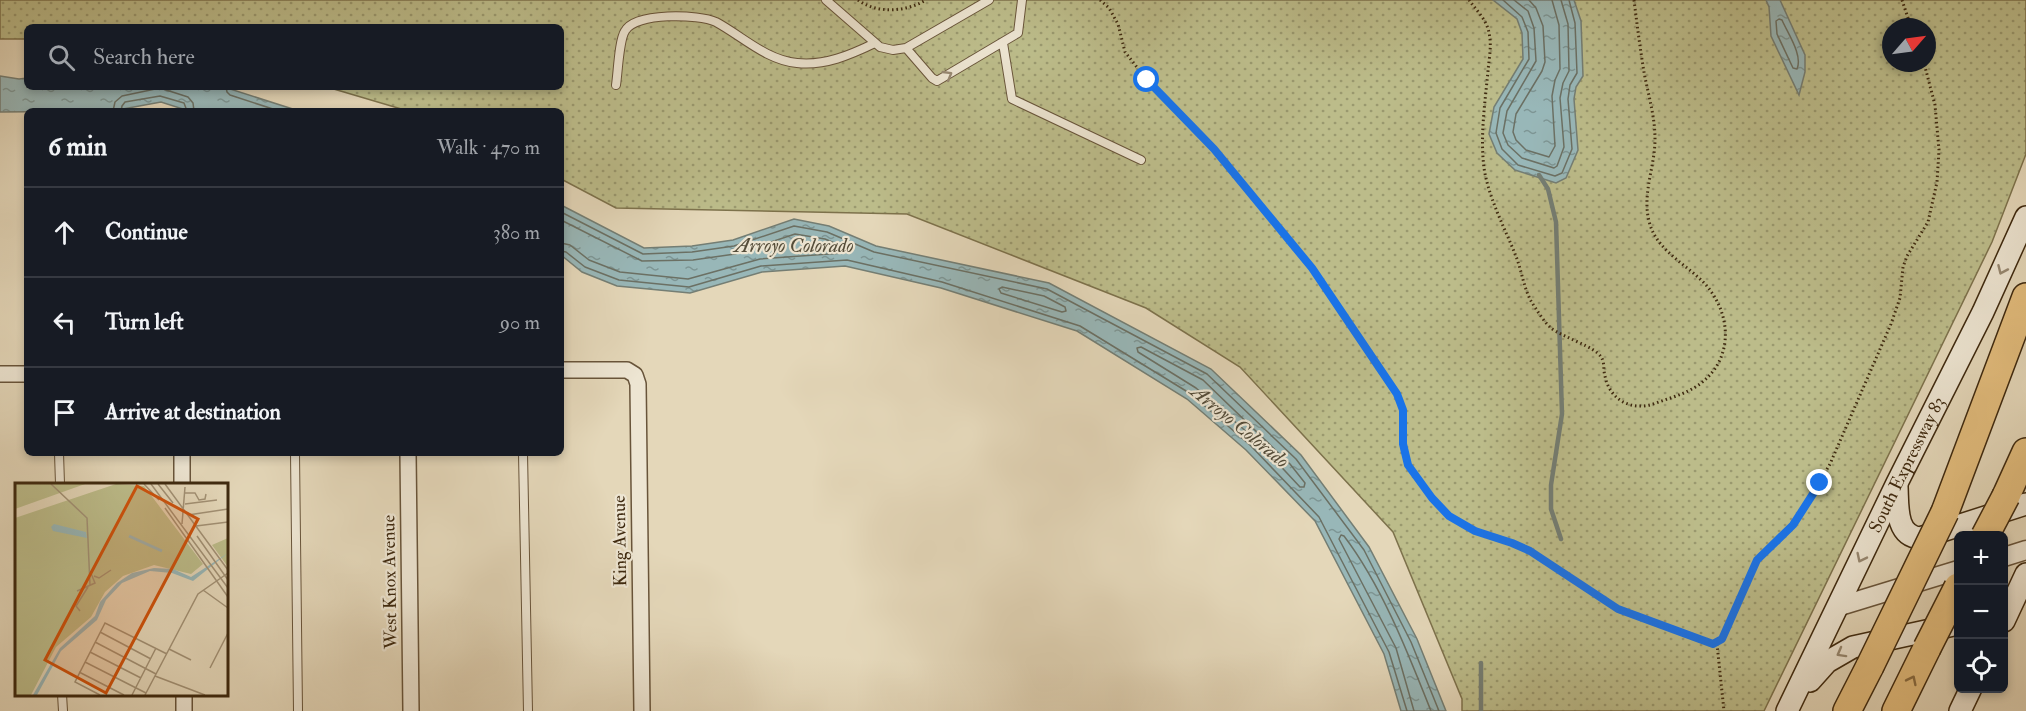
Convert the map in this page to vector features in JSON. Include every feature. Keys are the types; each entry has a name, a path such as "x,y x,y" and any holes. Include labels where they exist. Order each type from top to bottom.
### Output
{"highway":[{"path":"1945,512 2026,297"},
{"path":"1847,711 2026,342"},
{"path":"1989,531 2016,500 2026,452"},
{"path":"1896,711 1954,597"}],"main road":[{"name":"South Expressway 83","path":"1790,706 1897,483 1983,312 2026,217"},
{"path":"1897,483 1898,514 1904,531 1914,537 1920,537 2016,500"},
{"path":"2008,615 2017,601 2026,574"},
{"path":"1790,706 1827,662 1853,646 1954,625"},
{"path":"1960,711 1969,693"}],"street":[{"name":"King Avenue","path":"564,370 627,370 635,375 638,384 642,711"},
{"path":"0,374 24,374"},
{"path":"182,456 182,483"},
{"name":"West Knox Avenue","path":"408,456 411,711"},
{"path":"2008,556 2026,550"},
{"path":"1837,607 1954,572"}],"lane":[{"path":"826,0 880,47 893,50 906,48 989,0"},
{"path":"906,48 937,81 1018,33 1022,0"},
{"path":"616,85 623,32 630,24 642,19 665,16 714,21 778,59 795,63 829,62 875,43"},
{"path":"1003,42 1011,99 1141,160"},
{"path":"59,456 60,483"},
{"path":"295,456 298,711"},
{"path":"523,456 528,711"}],"path":[{"path":"858,0 871,7 900,9 926,0"},
{"path":"1100,0 1109,8 1118,24 1125,52 1147,80 1214,149 1312,268 1342,315 1361,338 1397,394 1403,410 1403,444 1408,465 1440,508 1475,531 1530,551 1618,609 1717,644"},
{"path":"1469,0 1487,26 1490,39 1483,133 1486,178 1531,301 1553,330 1599,354 1604,364 1606,380 1615,396 1623,403 1640,407 1688,391 1715,369 1725,347 1726,327 1715,298 1702,281 1671,255 1659,241 1649,221 1647,199 1654,148 1653,116 1634,0"},
{"path":"1902,0 1908,18"},
{"path":"1717,644 1722,639 1757,560 1800,516 1830,464 1891,324 1900,298 1907,256 1928,222 1937,182 1940,150 1935,105 1926,72"},
{"path":"1717,644 1724,711"}],"green space":[{"path":"0,0 2026,0 2026,154 1992,242 1764,711 1462,711 1462,699 1393,532 1240,367 1146,308 907,214 616,208 564,181 564,108 398,108 337,90 564,90 564,24 24,24 24,39 0,39"}],"water":[{"path":"1493,0 1574,0 1581,21 1583,76 1576,87 1574,99 1578,150 1566,178 1556,183 1515,170 1497,153 1489,134 1494,107 1523,59 1522,33 1517,19"},
{"path":"1766,0 1780,0 1805,55 1805,72 1799,95 1771,36 1769,7"},
{"path":"0,76 24,78 24,90 233,90 290,108 180,108 161,102 128,108 24,108 24,112 0,112"},
{"name":"Arroyo Colorado","path":"564,207 644,248 692,246 733,240 794,219 829,226 876,246 1049,283 1211,369 1301,455 1369,547 1417,639 1446,711 1401,711 1384,654 1315,521 1246,450 1187,399 1077,331 941,288 845,266 762,272 690,293 617,286 582,272 564,257"}],"waterway":[{"path":"1539,175 1548,189 1556,222 1562,414 1551,485 1551,509 1561,539"},
{"path":"1481,663 1481,711"}],"route":[{"path":"1147,80 1194,127 1243,183 1312,268 1342,315 1361,338 1397,394 1403,410 1403,444 1408,465 1415,477 1449,516 1475,531 1521,546 1618,609 1643,620 1717,644 1722,639 1757,560 1793,525 1820,483"}]}
